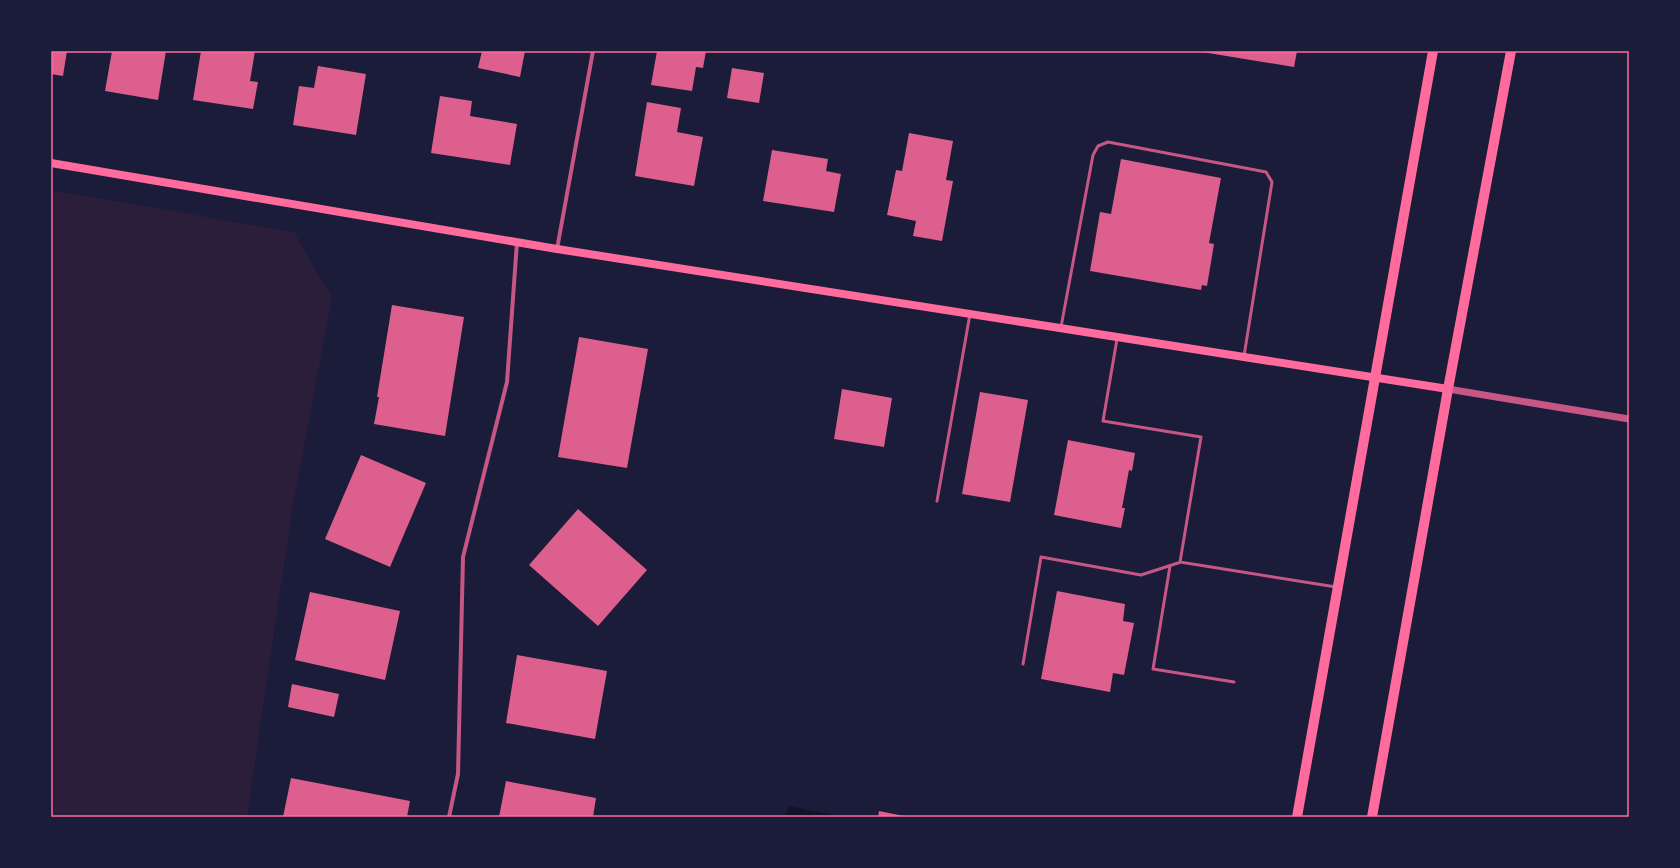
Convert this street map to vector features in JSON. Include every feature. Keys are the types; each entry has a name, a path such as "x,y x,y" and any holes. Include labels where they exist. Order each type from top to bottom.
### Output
{"main road":[{"path":"1297,817 1433,51"},
{"path":"1372,817 1448,389 1511,51"},
{"path":"51,163 557,249 1448,389"}],"street":[{"path":"557,249 593,51"},
{"path":"449,817 458,774 463,557 507,382 517,242"},
{"path":"1448,389 1629,419"}],"lane":[{"path":"1061,328 1093,155 1098,146 1108,142 1266,172 1272,182 1243,356"},
{"path":"936,501 970,314"},
{"path":"1118,337 1104,421 1201,437 1180,562 1183,562"},
{"path":"1023,664 1041,557 1141,575 1183,562 1338,588"},
{"path":"1170,566 1153,669 1234,682"}],"shaded area":[{"path":"51,190 294,232 332,298 292,511 247,817 51,817"},
{"path":"788,806 843,817 786,817"}],"building":[{"path":"51,51 67,51 63,76 51,74"},
{"path":"112,51 166,51 158,100 105,91"},
{"path":"201,51 255,51 250,81 258,82 253,109 193,100"},
{"path":"482,51 525,51 520,77 478,68"},
{"path":"657,51 706,51 703,68 696,67 692,91 651,85"},
{"path":"1196,51 1297,51 1294,67"},
{"path":"318,66 366,74 356,135 293,125 299,86 314,88"},
{"path":"732,68 764,73 759,103 727,98"},
{"path":"440,96 472,101 470,116 517,124 510,165 431,153"},
{"path":"647,102 681,108 677,132 703,137 694,186 635,176"},
{"path":"909,133 953,141 946,180 953,181 942,241 913,236 916,221 887,215 896,170 902,171"},
{"path":"772,150 828,159 826,171 841,174 834,212 763,201"},
{"path":"1121,159 1221,178 1209,243 1214,244 1207,286 1202,285 1201,290 1090,271 1100,212 1111,214"},
{"path":"392,305 464,317 445,436 374,424"},
{"path":"579,337 648,349 627,468 558,457"},
{"path":"842,389 892,398 884,447 834,439"},
{"path":"980,392 1028,400 1010,502 962,494"},
{"path":"1068,440 1135,453 1132,471 1129,470 1122,508 1125,508 1121,528 1054,515"},
{"path":"361,455 426,483 390,567 325,539"},
{"path":"578,509 647,570 598,626 529,565"},
{"path":"1057,591 1125,604 1123,621 1134,623 1124,675 1113,673 1110,692 1041,679"},
{"path":"310,592 400,611 385,680 295,660"},
{"path":"517,655 607,671 595,739 506,723"},
{"path":"292,684 339,694 334,717 288,707"},
{"path":"291,778 410,801 407,817 283,817"},
{"path":"506,781 596,798 593,817 499,817"},
{"path":"879,811 904,816 904,817 878,817"}]}
